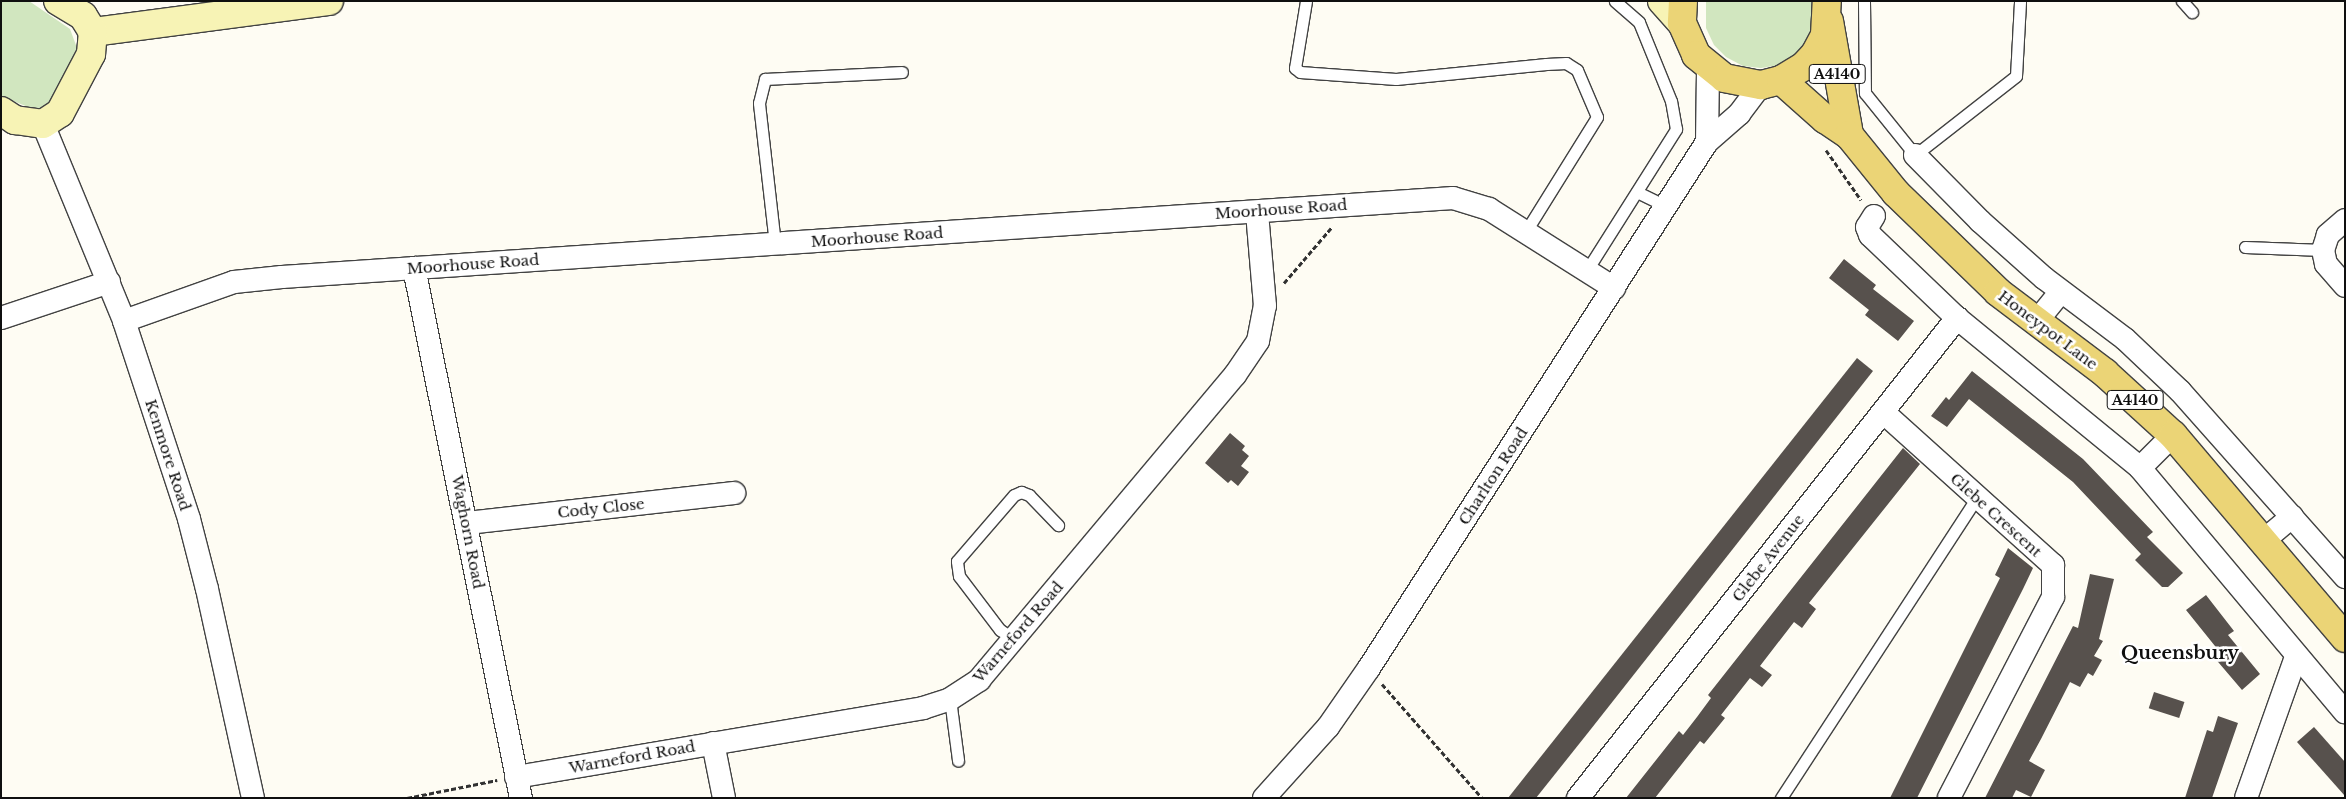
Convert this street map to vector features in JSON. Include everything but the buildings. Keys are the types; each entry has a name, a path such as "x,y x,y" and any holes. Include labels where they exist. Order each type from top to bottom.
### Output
{"main road":[{"path":"1683,12 1692,48 1708,68 1724,78 1771,82 1802,68 1815,54 1825,35 1827,8"},
{"name":"Honeypot Lane","path":"1827,8 1849,135"},
{"name":"Honeypot Lane","path":"1771,82 1849,135 1896,192 1998,292 2105,373 2173,435 2345,638"}],"street":[{"path":"1,111 15,120 43,124 60,113 91,54 92,32 83,16 58,1"},
{"path":"92,32 329,1"},
{"path":"1662,1 1683,12"},
{"path":"1707,142 1708,68"},
{"name":"Charlton Road","path":"1264,798 1328,727 1369,668 1707,142 1771,82"},
{"name":"Kenmore Road","path":"43,124 124,321 189,519 207,589 253,798"},
{"path":"1915,155 1980,221 2060,291 2125,339 2180,391 2345,577"},
{"name":"Moorhouse Road","path":"124,321 234,282 414,268 1453,198 1488,208 1614,288"},
{"name":"Warneford Road","path":"518,787 713,743 923,708 950,699 979,680 1015,640 1235,375 1258,340 1264,306 1257,212"},
{"path":"1874,216 1867,227 1870,235 1957,318 2140,468 2296,657 2345,712"},
{"path":"2345,220 2328,235 2323,250 2326,264 2345,286"},
{"name":"Waghorn Road","path":"414,268 467,523 518,787"},
{"path":"1,318 109,282"},
{"path":"2037,321 2060,291"},
{"name":"Glebe Avenue","path":"1578,798 1957,318"},
{"name":"Glebe Crescent","path":"1883,412 1976,499 2052,565 2053,597 1949,798"},
{"path":"2140,468 2173,435"},
{"name":"Cody Close","path":"467,523 734,493"},
{"path":"2263,541 2292,517"},
{"path":"2246,798 2296,657"},
{"path":"713,743 724,798"}],"lane":[{"path":"1306,1 1295,68 1300,72 1396,79 1566,63 1577,70 1597,116 1526,231"},
{"path":"1587,270 1676,129 1671,101 1639,22 1615,1"},
{"path":"1864,1 1865,93 1915,155 2016,76 2020,1"},
{"path":"2182,1 2192,12"},
{"path":"775,244 759,103 765,79 902,72"},
{"path":"1637,192 1666,206"},
{"path":"2245,247 2323,250"},
{"path":"1015,640 1000,630 960,576 957,561 1014,494 1021,492 1029,495 1058,525"},
{"path":"1781,798 1976,499"},
{"path":"950,699 958,760"}],"path":[{"path":"1843,171 1850,181"},
{"path":"1264,306 1351,204"},
{"path":"1369,668 1482,798"},
{"path":"407,798 518,787"}],"green space":[{"path":"1,1 29,1 70,29 77,48 49,106 33,109 1,96"},
{"path":"1706,1 1812,1 1813,24 1806,41 1795,55 1779,65 1761,68 1743,66 1726,57 1714,45 1706,28"}],"district":[{"name":"Queensbury","path":"2180,653"}]}
